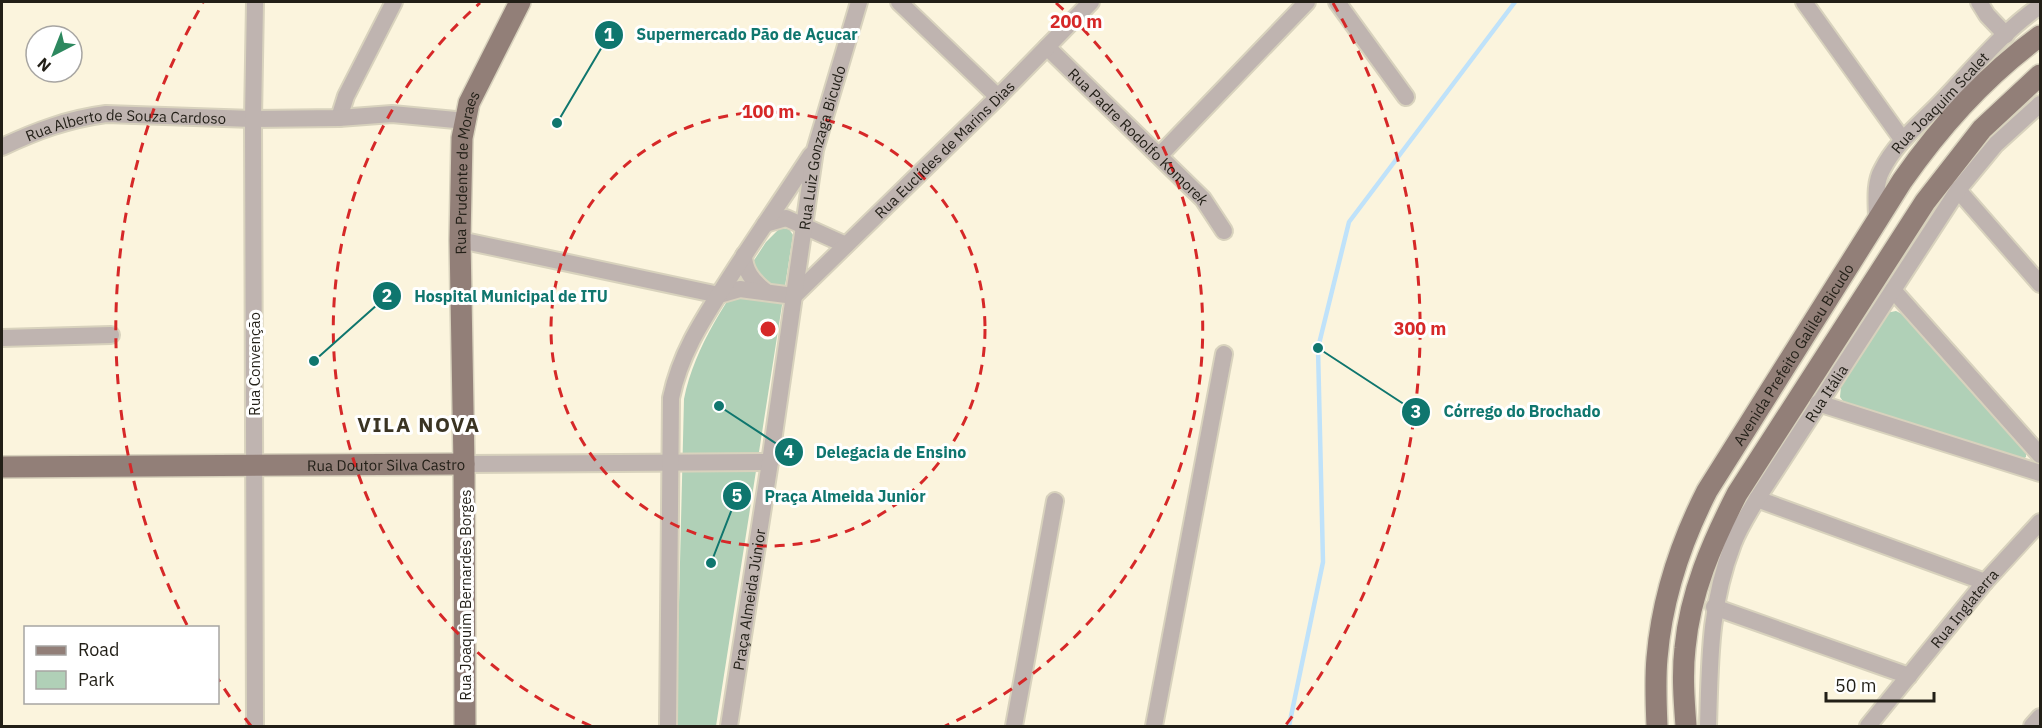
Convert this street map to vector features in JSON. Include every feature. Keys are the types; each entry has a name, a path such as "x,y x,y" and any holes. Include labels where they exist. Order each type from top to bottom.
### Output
{"main road":[{"name":"Rua Prudente de Moraes","path":"464,464 460,240 462,138 469,103 520,2"},
{"name":"Avenida Prefeito Galileu Bicudo","path":"1657,726 1657,658 1662,615 1671,575 1687,531 1707,491 1922,151 1968,98 2000,68 2040,36"},
{"name":"Avenida Prefeito Galileu Bicudo","path":"1686,726 1683,691 1685,647 1694,600 1713,543 1737,494 1926,202 1982,129 2040,75"},
{"name":"Rua Doutor Silva Castro","path":"2,467 464,464"},
{"name":"Rua Joaquim Bernardes Borges","path":"464,464 465,726"}],"street":[{"name":"Rua Convenção","path":"255,2 253,119 255,726"},
{"path":"339,118 346,96 394,2"},
{"name":"Rua Luiz Gonzaga Bicudo","path":"794,296 814,150 859,2"},
{"path":"899,2 998,97"},
{"name":"Rua Euclídes de Marins Dias","path":"794,296 998,97 1091,2"},
{"path":"1160,155 1307,2"},
{"path":"1336,2 1406,97"},
{"path":"1804,2 1902,139"},
{"path":"1979,2 1987,15 2006,35"},
{"name":"Rua Joaquim Scalet","path":"1877,220 1878,182 1881,170 1902,139 2006,35 2040,6"},
{"name":"Rua Padre Rodolfo Komorek","path":"1047,47 1203,199 1224,231"},
{"name":"Rua Itália","path":"1708,726 1714,607 1733,543 1757,499 1818,403 1958,190 1996,144 2038,110"},
{"name":"Rua Alberto de Souza Cardoso","path":"2,147 52,125 106,114 253,119 339,118 392,114 466,121"},
{"path":"668,726 671,398 676,374 687,347 719,295 814,150"},
{"path":"1958,190 2040,284"},
{"path":"765,224 786,218 846,245"},
{"path":"460,240 719,295 740,289 794,296"},
{"path":"744,255 749,274 765,291"},
{"path":"1893,290 2040,455"},
{"name":"Praça Almeida Júnior","path":"729,726 794,296"},
{"path":"2,338 111,335"},
{"path":"1154,726 1224,354"},
{"path":"1818,403 2040,473"},
{"name":"Rua Doutor Silva Castro","path":"464,464 770,462"},
{"path":"1757,499 1985,582"},
{"path":"1014,726 1055,501"},
{"name":"Rua Inglaterra","path":"1868,726 1985,582 2040,522"},
{"path":"1714,607 1908,676"},
{"path":"2032,726 2040,717"}],"green space":[{"path":"780,228 789,229 793,235 716,726 676,726 684,399 697,357 718,317 766,242"},
{"path":"1896,311 1904,315 2026,445 2026,457 2020,461 1845,404 1840,397 1841,386 1886,313"}],"waterway":[{"path":"1289,726 1323,562 1318,348 1349,222 1515,2"}],"place":[{"name":"Supermercado Pão de Açucar","path":"557,123"},
{"name":"Córrego do Brochado","path":"1318,348"},
{"name":"Hospital Municipal de ITU","path":"314,361"},
{"name":"Delegacia de Ensino","path":"719,406"},
{"name":"Praça Almeida Junior","path":"711,563"}],"district":[{"name":"VILA NOVA","path":"419,424"}]}
